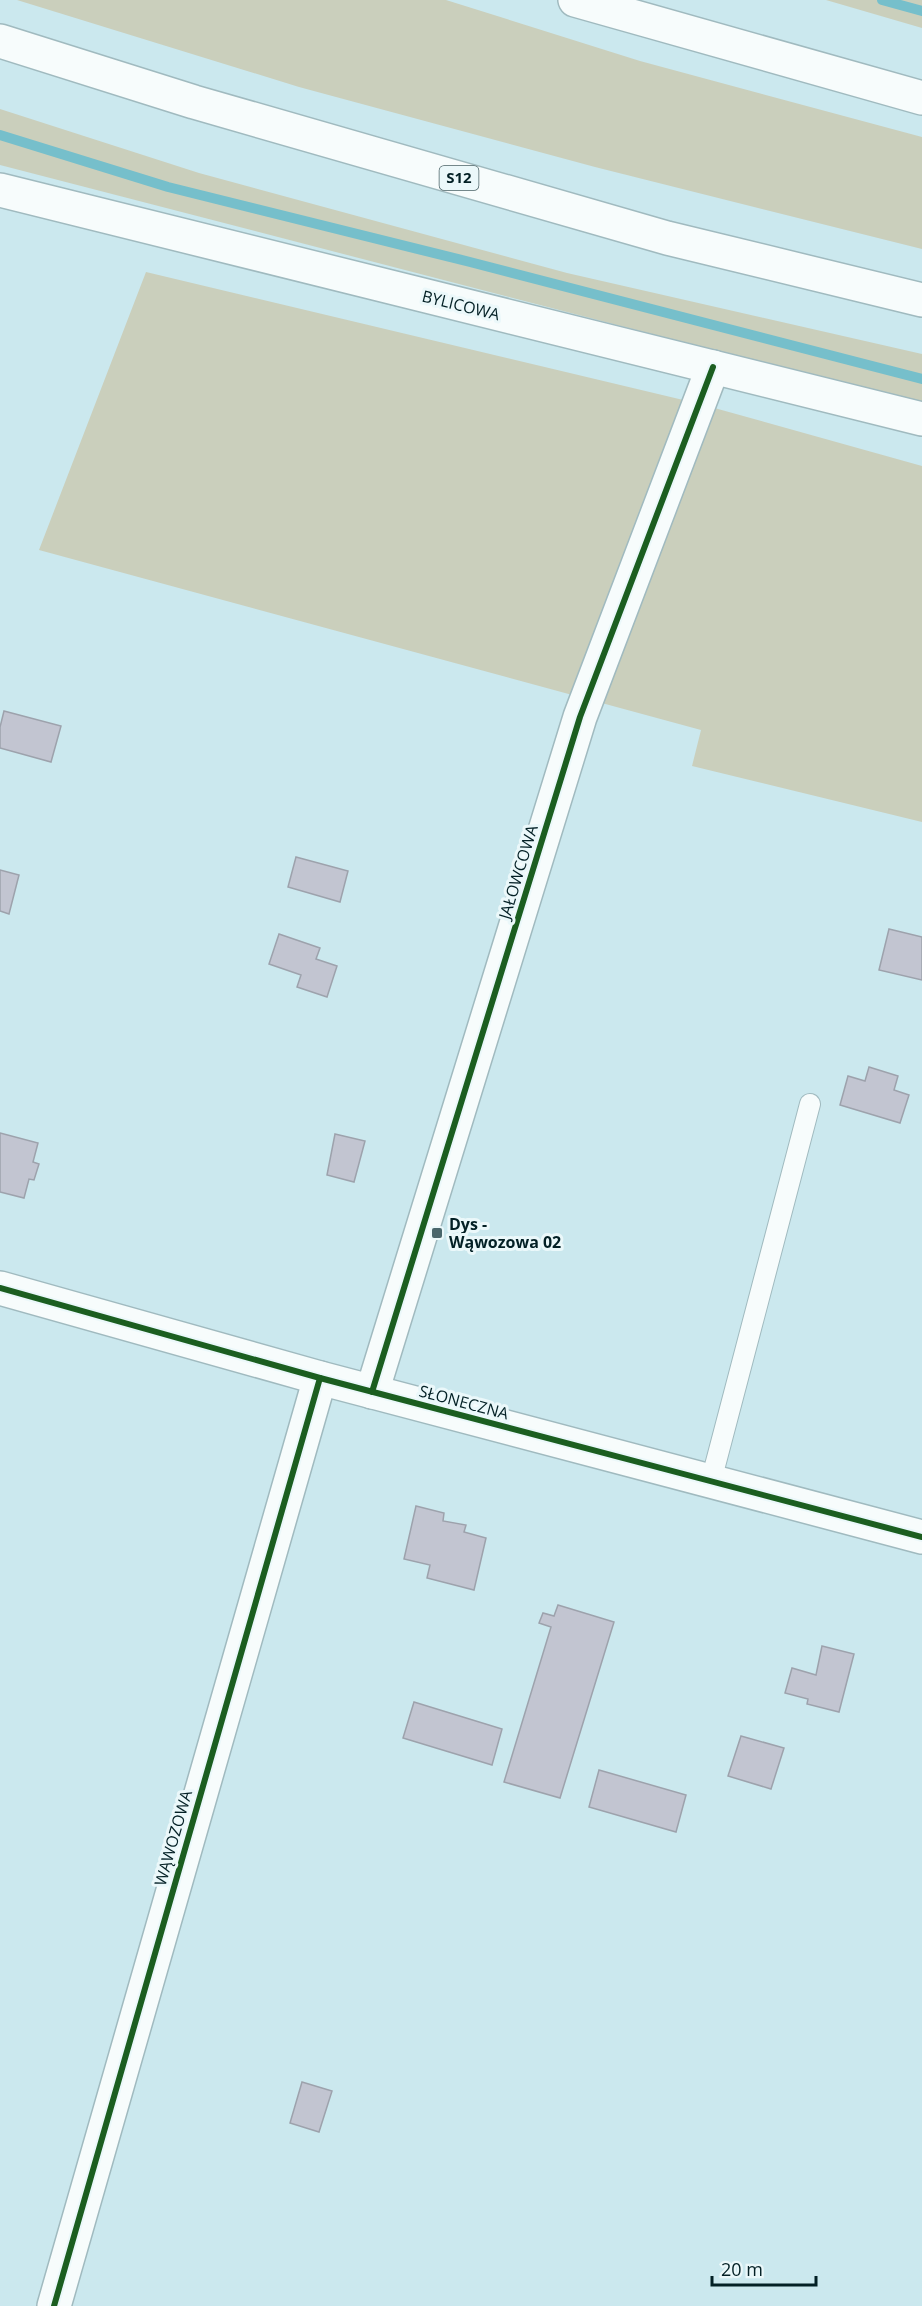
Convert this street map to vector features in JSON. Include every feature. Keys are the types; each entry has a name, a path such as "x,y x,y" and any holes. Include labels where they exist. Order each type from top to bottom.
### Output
{"main road":[{"path":"575,0 922,98"},
{"name":"S12","path":"0,41 194,102 667,238 922,300"},
{"name":"BYLICOWA","path":"0,190 922,419"},
{"name":"JAŁOWCOWA","path":"372,1392 580,717 712,367"},
{"name":"SŁONECZNA","path":"0,1288 320,1378 922,1537"},
{"name":"WĄWOZOWA","path":"54,2306 320,1378"}],"lane":[{"path":"711,1481 810,1104"}],"green space":[{"path":"17,0 446,0 640,61 922,137 922,249 595,167 299,87"},
{"path":"826,0 922,0 922,28"},
{"path":"0,109 199,173 567,273 922,354 922,404 0,165"},
{"path":"146,272 700,404 922,466 922,822 692,766 701,730 39,550"}],"building":[{"path":"4,711 61,726 51,762 0,748 0,727"},
{"path":"296,857 348,871 340,902 288,887"},
{"path":"0,870 19,875 9,914 0,911"},
{"path":"889,929 922,937 922,980 879,970"},
{"path":"279,934 320,948 316,959 337,966 327,997 297,987 301,975 269,964"},
{"path":"869,1067 898,1076 894,1090 909,1095 900,1123 840,1105 848,1076 865,1081"},
{"path":"0,1133 38,1143 33,1162 39,1164 34,1180 29,1179 24,1198 0,1192"},
{"path":"335,1134 365,1141 354,1182 327,1175"},
{"path":"416,1506 444,1513 443,1521 466,1525 464,1532 486,1538 474,1590 427,1578 430,1565 404,1559"},
{"path":"558,1605 614,1622 560,1798 504,1782 551,1627 539,1623 543,1613 554,1616"},
{"path":"822,1646 854,1654 839,1712 807,1704 808,1699 785,1693 792,1668 816,1675"},
{"path":"414,1702 502,1729 492,1765 403,1738"},
{"path":"741,1736 784,1748 771,1789 728,1776"},
{"path":"599,1770 686,1795 676,1832 589,1807"},
{"path":"302,2082 332,2091 319,2132 290,2123"}],"waterway":[{"path":"882,0 922,11"},
{"path":"0,135 168,187 470,262 922,379"}],"cycle path":[{"path":"372,1392 580,717 713,367"},
{"path":"0,1288 320,1378 922,1537"},
{"path":"54,2306 320,1378"}],"place":[{"name":"Dys - Wąwozowa 02","path":"437,1233"}]}
